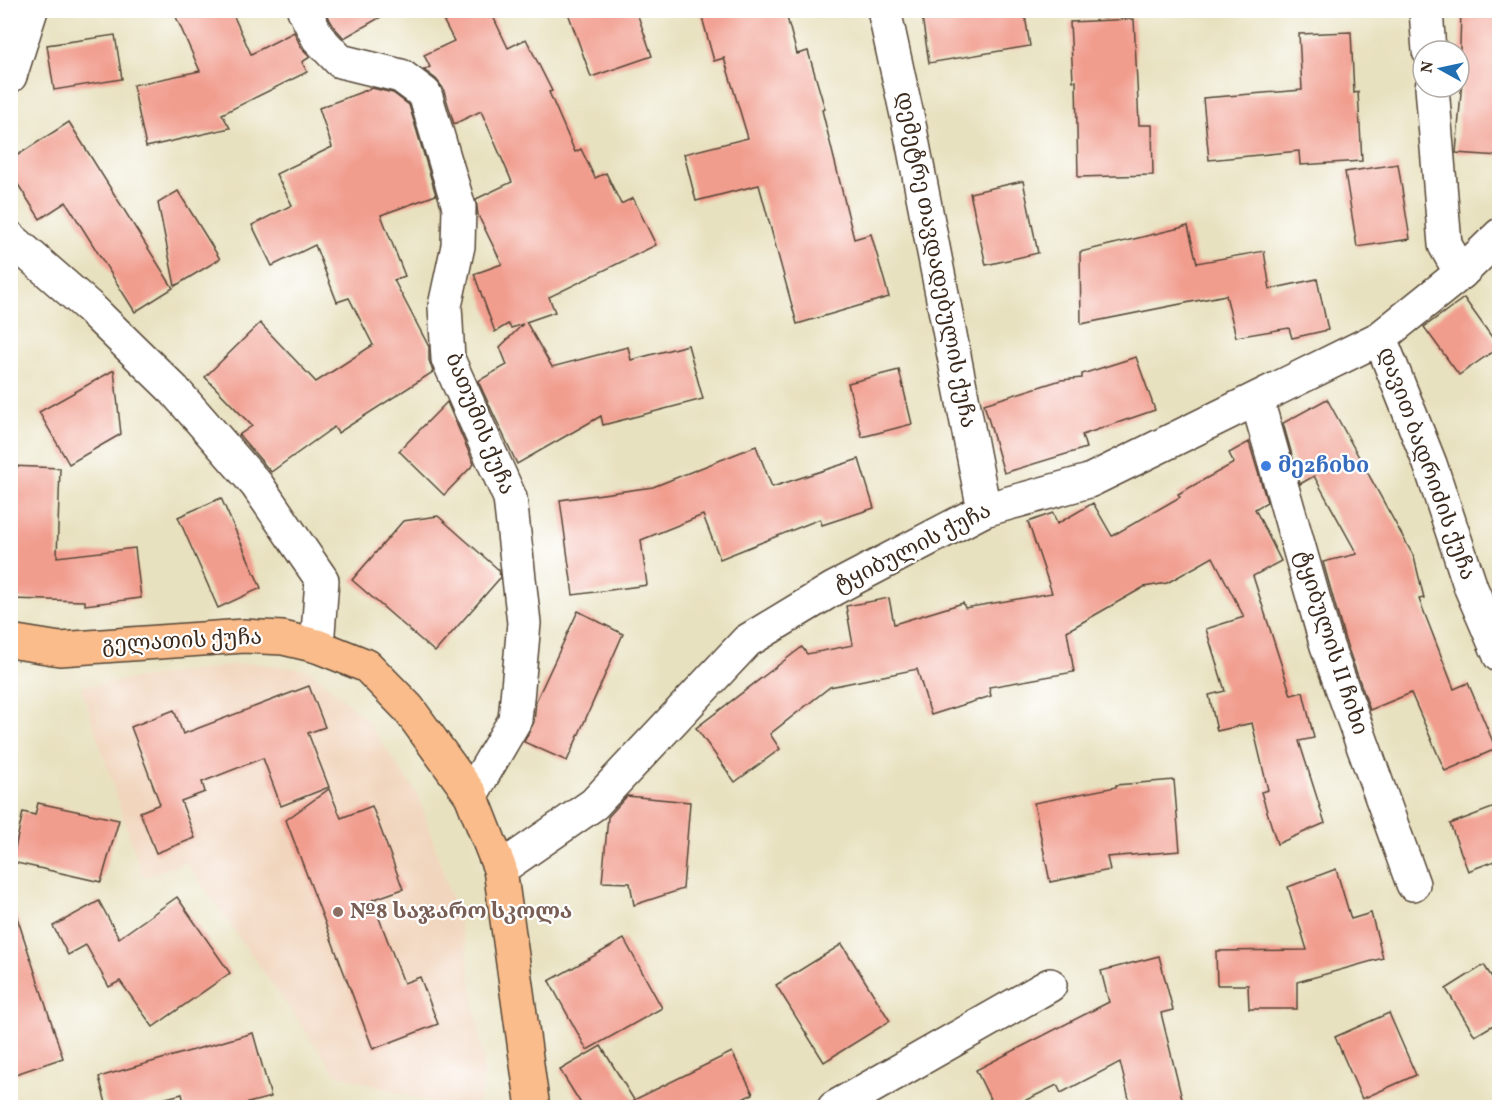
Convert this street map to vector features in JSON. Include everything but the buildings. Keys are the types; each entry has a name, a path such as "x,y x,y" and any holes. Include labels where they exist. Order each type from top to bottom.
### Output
{"main road":[{"name":"გელათის ქუჩა","path":"10,641 60,650 244,636 283,638 318,646 367,666 408,708 471,795 500,869 533,1107"}],"street":[{"path":"10,76 32,10"},
{"name":"ბათუმის ქუჩა","path":"304,10 318,38 340,61 401,76 425,94 459,207 458,246 445,306 448,359 510,498 524,623 514,720 471,795"},
{"name":"დემეტრე თავდადებულის ქუჩა","path":"884,10 910,129 984,510"},
{"path":"1426,10 1428,39"},
{"path":"1433,99 1445,245 1461,273"},
{"name":"ტყიბულის ქუჩა","path":"500,869 594,804 747,641 833,589 984,510 1089,481 1380,338 1461,273 1500,235"},
{"path":"10,238 89,307 174,390 257,485 321,580 318,646"},
{"name":"დავით ბადრიძის ქუჩა","path":"1380,338 1430,464 1471,588 1500,656"},
{"name":"ტყიბულის II ჩიხი","path":"1257,400 1327,646 1413,884"},
{"path":"834,1107 1050,985"}],"shaded area":[{"name":"№8 საჯარო სკოლა","path":"251,663 309,670 365,718 419,797 466,946 485,1072 478,1107 444,1107 335,1073 186,862 143,878 81,686"}],"place":[{"name":"მე2ჩიხი","path":"1266,466"},
{"name":"№8 საჯარო სკოლა","path":"338,912"}]}
